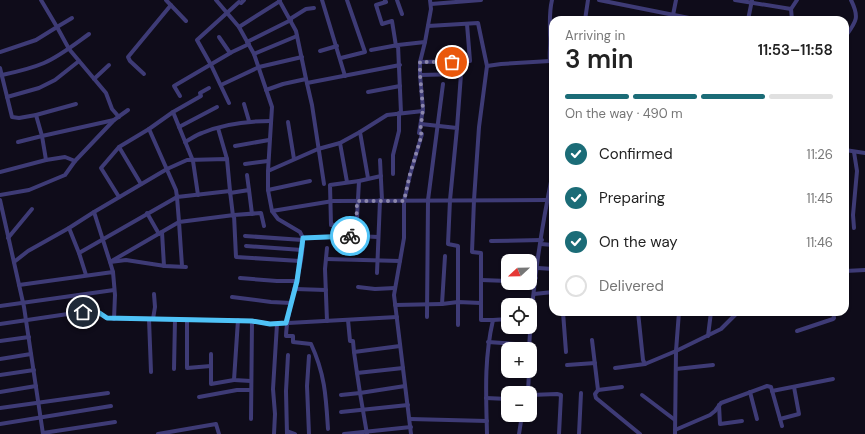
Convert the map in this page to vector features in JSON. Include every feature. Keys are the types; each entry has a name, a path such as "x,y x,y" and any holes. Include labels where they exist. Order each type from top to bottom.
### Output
{"street":[{"path":"41,0 69,49 106,93 112,109 119,117"},
{"path":"166,0 186,21"},
{"path":"229,104 211,65 197,40 226,12 244,0"},
{"path":"322,0 345,76"},
{"path":"340,58 365,52 346,0"},
{"path":"385,0 386,2 376,5 382,24 392,21 400,65 399,131 393,155 393,174"},
{"path":"397,0 402,14"},
{"path":"412,434 394,296 404,238 404,201 410,174 422,134 420,133 423,111 420,62 431,9 430,2 481,0"},
{"path":"549,16 551,0"},
{"path":"586,16 588,0"},
{"path":"599,0 678,16"},
{"path":"673,15 676,0"},
{"path":"735,0 791,9"},
{"path":"792,16 791,9 797,0"},
{"path":"849,31 855,23 855,9 851,0"},
{"path":"218,1 239,27 254,54 272,107 268,161 268,190 272,211 278,219 300,232 303,239 297,281 286,323 286,336 293,336 293,342 310,344 317,358 323,378 328,429"},
{"path":"239,27 280,1 297,36 312,105 324,184"},
{"path":"749,16 752,2"},
{"path":"144,74 130,61 128,57 171,5"},
{"path":"180,96 174,86 290,20 306,9 314,8"},
{"path":"0,52 36,40 72,18"},
{"path":"428,26 477,22 479,24 487,66 479,127 472,252 481,253 481,320 501,319"},
{"path":"420,62 470,61 466,24"},
{"path":"2,75 26,70 45,62 69,49 89,34"},
{"path":"254,54 297,36"},
{"path":"219,37 230,53"},
{"path":"371,50 425,42"},
{"path":"320,50 337,46"},
{"path":"221,85 259,67 302,58"},
{"path":"7,97 44,86 55,80 79,61"},
{"path":"487,66 549,61"},
{"path":"94,79 108,65"},
{"path":"266,90 283,84 345,76 400,65"},
{"path":"0,68 12,117 14,118 36,115 76,104"},
{"path":"420,74 460,74 448,244 458,246 458,325"},
{"path":"427,317 428,200 443,84"},
{"path":"368,92 400,86"},
{"path":"119,197 101,168 119,147 149,129 173,112 201,96 200,93 209,88"},
{"path":"244,104 249,121"},
{"path":"179,127 217,107"},
{"path":"0,195 30,190 64,175 75,161 114,120 128,110"},
{"path":"268,171 318,149 340,143 387,115 423,111"},
{"path":"173,112 193,161 198,194"},
{"path":"36,115 42,136 46,160"},
{"path":"18,142 114,120"},
{"path":"186,142 201,133 218,128 249,121 271,121"},
{"path":"288,122 294,159"},
{"path":"421,124 457,128"},
{"path":"218,128 227,159 236,257 300,261"},
{"path":"110,262 126,260 164,266 184,267 176,190 149,129"},
{"path":"360,132 368,178"},
{"path":"235,146 269,140"},
{"path":"340,143 347,182"},
{"path":"119,147 140,184"},
{"path":"849,151 865,153"},
{"path":"854,152 857,172 853,215 854,228"},
{"path":"0,172 46,160 65,157 75,161"},
{"path":"14,262 28,251 167,169 186,160 227,159"},
{"path":"377,273 381,200 380,160"},
{"path":"245,164 268,161"},
{"path":"247,175 252,214"},
{"path":"346,224 331,225 330,185 381,176"},
{"path":"268,190 310,181"},
{"path":"356,236 359,181"},
{"path":"80,253 177,197 249,190"},
{"path":"537,273 547,200 549,196"},
{"path":"0,200 23,303 43,434 115,422"},
{"path":"272,211 331,202 381,200 547,200"},
{"path":"8,238 32,209"},
{"path":"94,212 113,272 114,318"},
{"path":"147,213 160,233 164,266"},
{"path":"110,262 179,222 261,213 264,226"},
{"path":"68,228 80,253 86,275"},
{"path":"245,236 303,239 356,236 378,237"},
{"path":"491,241 541,242 549,244"},
{"path":"246,246 302,250"},
{"path":"327,248 327,321"},
{"path":"442,304 444,256"},
{"path":"326,259 400,261"},
{"path":"538,268 549,269"},
{"path":"849,271 865,270"},
{"path":"19,285 113,272"},
{"path":"240,278 277,282 297,281"},
{"path":"481,280 501,281"},
{"path":"358,287 375,289 395,288"},
{"path":"295,289 326,290"},
{"path":"0,306 114,290"},
{"path":"533,298 534,290"},
{"path":"534,294 549,292"},
{"path":"151,372 151,319 155,307 154,294"},
{"path":"232,297 291,303"},
{"path":"395,304 442,304 458,302 481,303"},
{"path":"0,324 95,310 107,318 238,320 270,324 397,317"},
{"path":"563,316 566,352"},
{"path":"638,316 644,364"},
{"path":"680,316 676,352 675,432 710,416 715,412 720,403 767,386 771,387 782,426"},
{"path":"708,336 710,316"},
{"path":"615,368 644,364 676,352 721,329 734,316"},
{"path":"797,331 834,319 833,316"},
{"path":"174,369 175,320"},
{"path":"188,320 187,368 211,366"},
{"path":"234,380 238,320"},
{"path":"348,320 350,341 352,341 354,352 366,433"},
{"path":"487,434 486,373 488,342 493,320"},
{"path":"251,419 252,321"},
{"path":"274,434 275,414 273,389 277,324"},
{"path":"0,341 29,337"},
{"path":"592,340 598,390 595,394 596,398 640,434"},
{"path":"488,342 501,344"},
{"path":"354,352 400,346"},
{"path":"0,359 31,354"},
{"path":"211,354 211,384 234,380 251,381"},
{"path":"288,355 286,391 287,433 295,434"},
{"path":"308,434 307,386 309,356"},
{"path":"567,365 595,363"},
{"path":"676,369 713,365"},
{"path":"357,373 403,368"},
{"path":"0,375 34,370"},
{"path":"772,391 833,379"},
{"path":"0,392 36,386"},
{"path":"341,395 405,386"},
{"path":"598,390 622,387"},
{"path":"780,419 799,414 794,387"},
{"path":"199,397 237,390 251,390"},
{"path":"750,392 757,419"},
{"path":"0,408 108,393"},
{"path":"579,434 581,393"},
{"path":"537,394 561,395 559,434"},
{"path":"642,395 675,420"},
{"path":"486,398 501,399"},
{"path":"341,412 408,405"},
{"path":"719,405 720,424 742,421"},
{"path":"0,424 111,406"},
{"path":"410,419 487,421"},
{"path":"519,434 521,422"},
{"path":"158,434 216,424 219,434"},
{"path":"344,434 366,433 411,427"}],"way so far":[{"path":"350,236 356,236 357,201 404,201 410,174 422,134 420,133 423,109 420,62 452,62"}],"route":[{"path":"83,312 95,310 107,318 252,321 270,324 286,323 297,281 303,238 350,236"}]}
